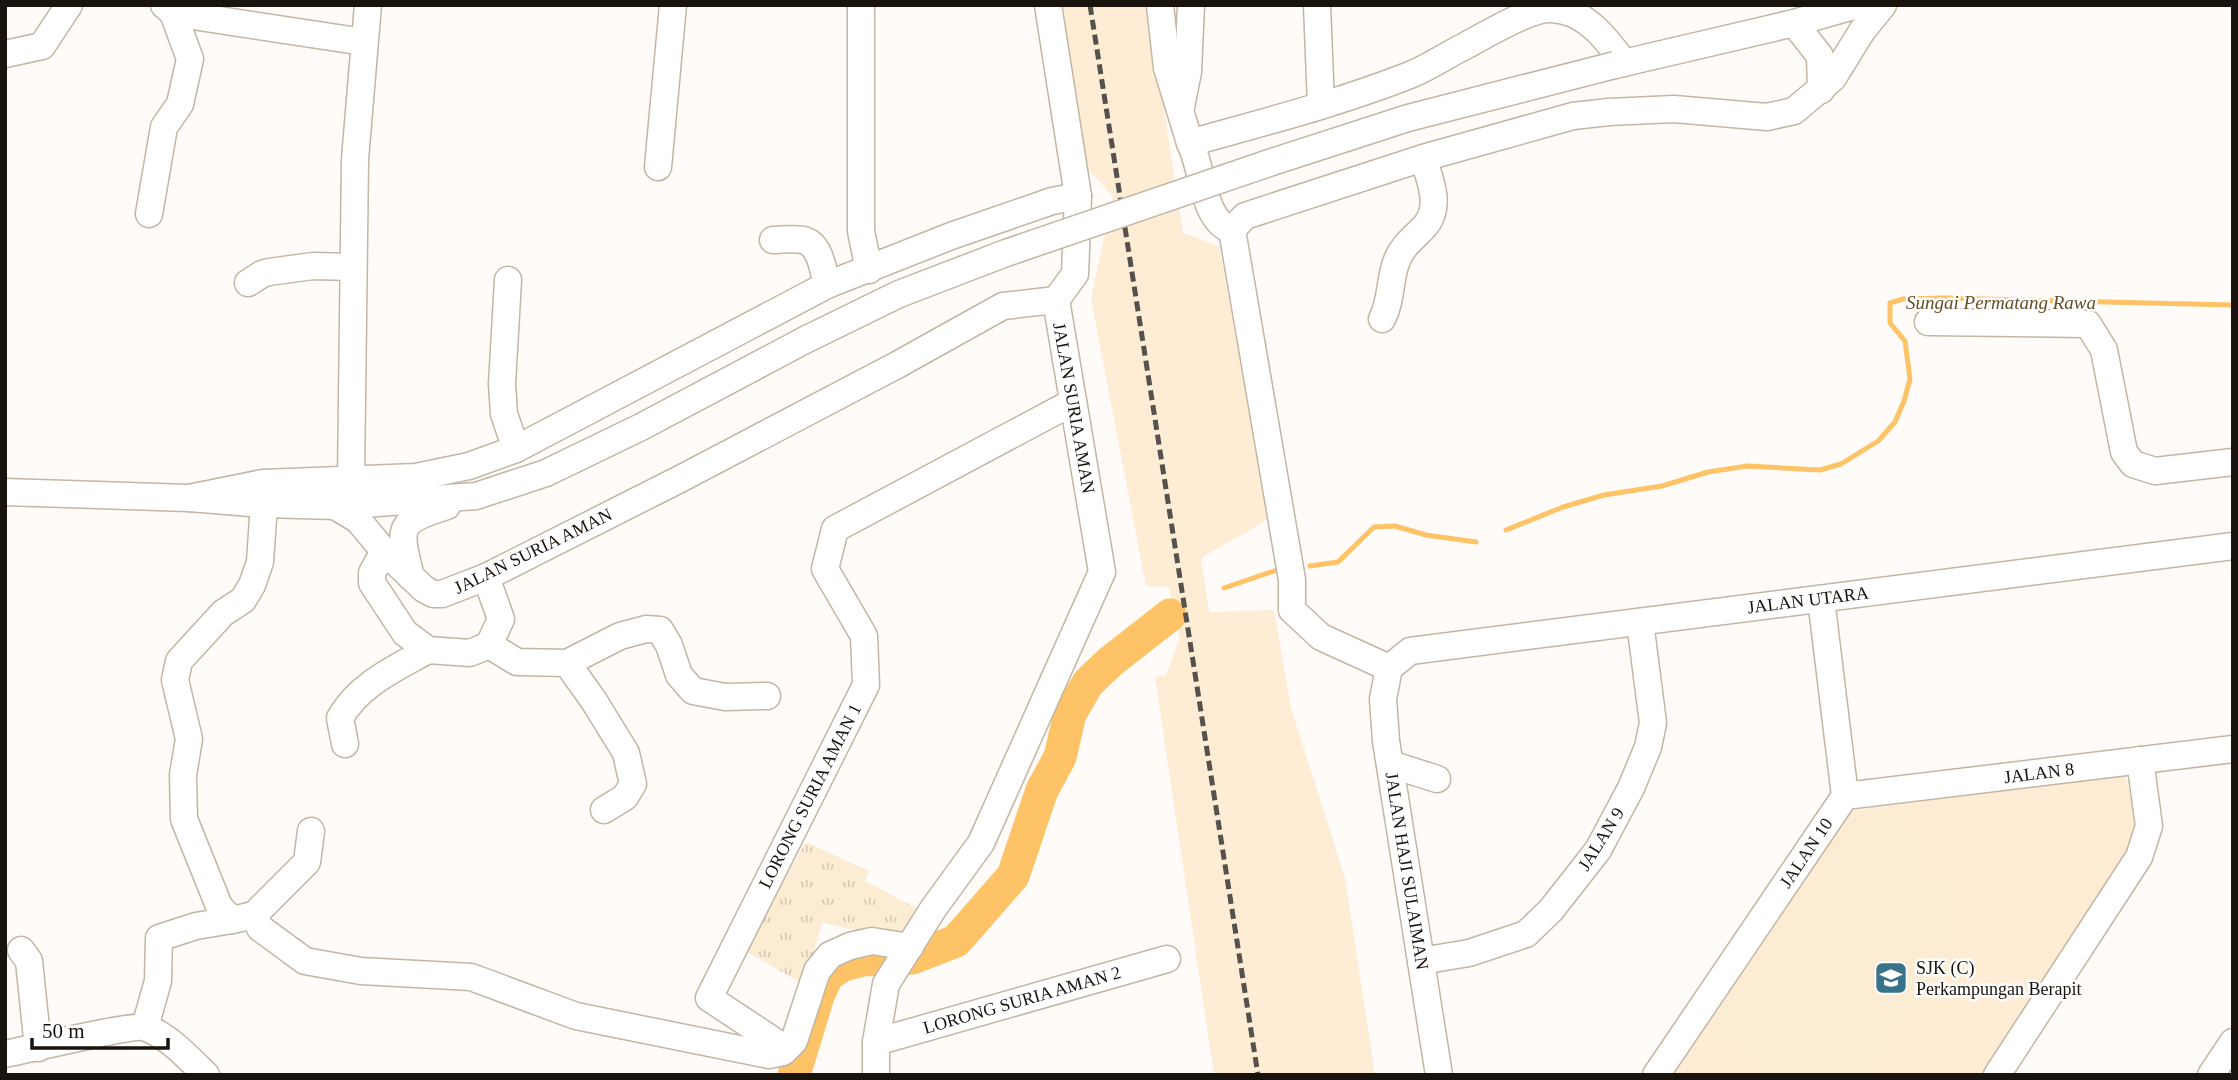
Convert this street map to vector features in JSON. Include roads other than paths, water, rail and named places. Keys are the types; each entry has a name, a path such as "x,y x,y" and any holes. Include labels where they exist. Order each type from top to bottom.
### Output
{"street":[{"path":"5,54 42,46 69,5"},
{"path":"351,479 355,159 368,5"},
{"path":"658,167 673,5"},
{"path":"861,5 861,231 869,270"},
{"path":"1048,5 1078,196 1075,274 1056,300"},
{"path":"1160,5 1167,68 1190,143 1196,154 1205,195 1212,213 1225,228 1232,230"},
{"path":"1180,108 1188,72 1191,5"},
{"path":"1317,5 1321,105"},
{"path":"411,577 401,540 409,522 433,510 545,473 641,427 805,340 900,294 1006,253 1234,174 1408,118 1857,5"},
{"path":"1232,230 1245,216 1423,158 1573,116 1674,109 1781,116 1794,111 1833,78 1862,31 1883,5"},
{"path":"1190,143 1321,105 1412,74 1504,25 1547,8 1568,8 1605,36 1620,64"},
{"path":"168,9 364,41"},
{"path":"149,214 164,127 180,104 190,59 168,9"},
{"path":"1794,23 1820,56 1821,90"},
{"path":"1382,318 1388,306 1396,263 1402,250 1427,224 1433,211 1433,190 1423,158"},
{"path":"188,498 263,483 416,477 470,466 516,449 827,285 951,236 1052,201 1078,196"},
{"path":"1232,230 1292,580 1292,610 1321,637 1389,667"},
{"path":"773,240 803,240 812,244 820,258 827,285"},
{"path":"248,284 269,272 313,266 353,267"},
{"path":"508,280 502,384 504,414 516,449"},
{"name":"JALAN SURIA AMAN","path":"335,506 358,520 411,577 433,594 442,594 486,577 706,465 1003,306 1056,300 1102,572 981,844 933,909 886,984 876,1042 876,1075"},
{"path":"1928,322 2088,324 2104,350 2124,452 2133,464 2155,471 2233,462"},
{"name":"LORONG SURIA AMAN 1","path":"786,1049 709,998 866,685 864,636 825,569 835,529 1073,402"},
{"path":"5,492 335,506 475,496"},
{"path":"264,504 260,562 252,585 243,600 223,613 179,661 175,680 189,739 183,775 184,819 219,906 260,928 304,961 361,971 471,977 576,1016 769,1055 783,1052 794,1041 817,971 830,955 850,946 872,941 910,947"},
{"name":"JALAN UTARA","path":"1389,667 1410,651 2233,546"},
{"path":"384,551 372,573 372,583 405,633 428,650 470,653 489,645 501,619 486,577"},
{"path":"1821,599 1845,796"},
{"name":"JALAN 9","path":"1421,961 1469,953 1526,934 1550,910 1598,850 1632,788 1648,747 1653,723 1640,622"},
{"path":"489,645 517,662 567,663 620,636 646,629 660,630 669,645 679,675 692,691 725,697 766,696"},
{"path":"345,744 340,718 349,702 384,675 428,650"},
{"path":"567,663 626,754 633,784 625,797 604,810"},
{"name":"JALAN HAJI SULAIMAN","path":"1389,667 1383,699 1390,764 1439,1075"},
{"name":"JALAN 8","path":"1845,796 2233,749"},
{"path":"2007,1071 2139,857 2149,826 2140,760"},
{"path":"1390,764 1437,779"},
{"name":"JALAN 10","path":"1656,1075 1845,796"},
{"path":"145,1027 158,981 159,938 196,926 243,918 307,862 311,831"},
{"path":"21,950 29,961 38,1048"},
{"name":"LORONG SURIA AMAN 2","path":"876,1042 1167,959"},
{"path":"5,1054 107,1032 145,1027 170,1041 206,1075"},
{"path":"2211,1075 2233,1041"}],"waterway":[{"name":"Sungai Permatang Rawa","path":"1506,530 1563,507 1604,495 1662,486 1708,472 1747,466 1820,470 1841,464 1878,441 1895,422 1904,401 1910,379 1905,341 1890,323 1890,303 1903,299 1944,298 2233,305"},
{"name":"Sungai Permatang Rawa","path":"1310,566 1338,562 1374,527 1395,526 1426,535 1476,542"},
{"name":"Sungai Permatang Rawa","path":"1224,588 1277,570"},
{"name":"Sungai Permatang Rawa","path":"794,1075 818,996 827,976 843,965 863,960 912,958 956,941 1013,876 1042,790 1060,757 1070,714 1088,683 1110,662 1170,615"}],"railway":[{"path":"1090,5 1258,1075"}],"place":[{"name":"SJK (C) Perkampungan Berapit","path":"1891,978"}]}
